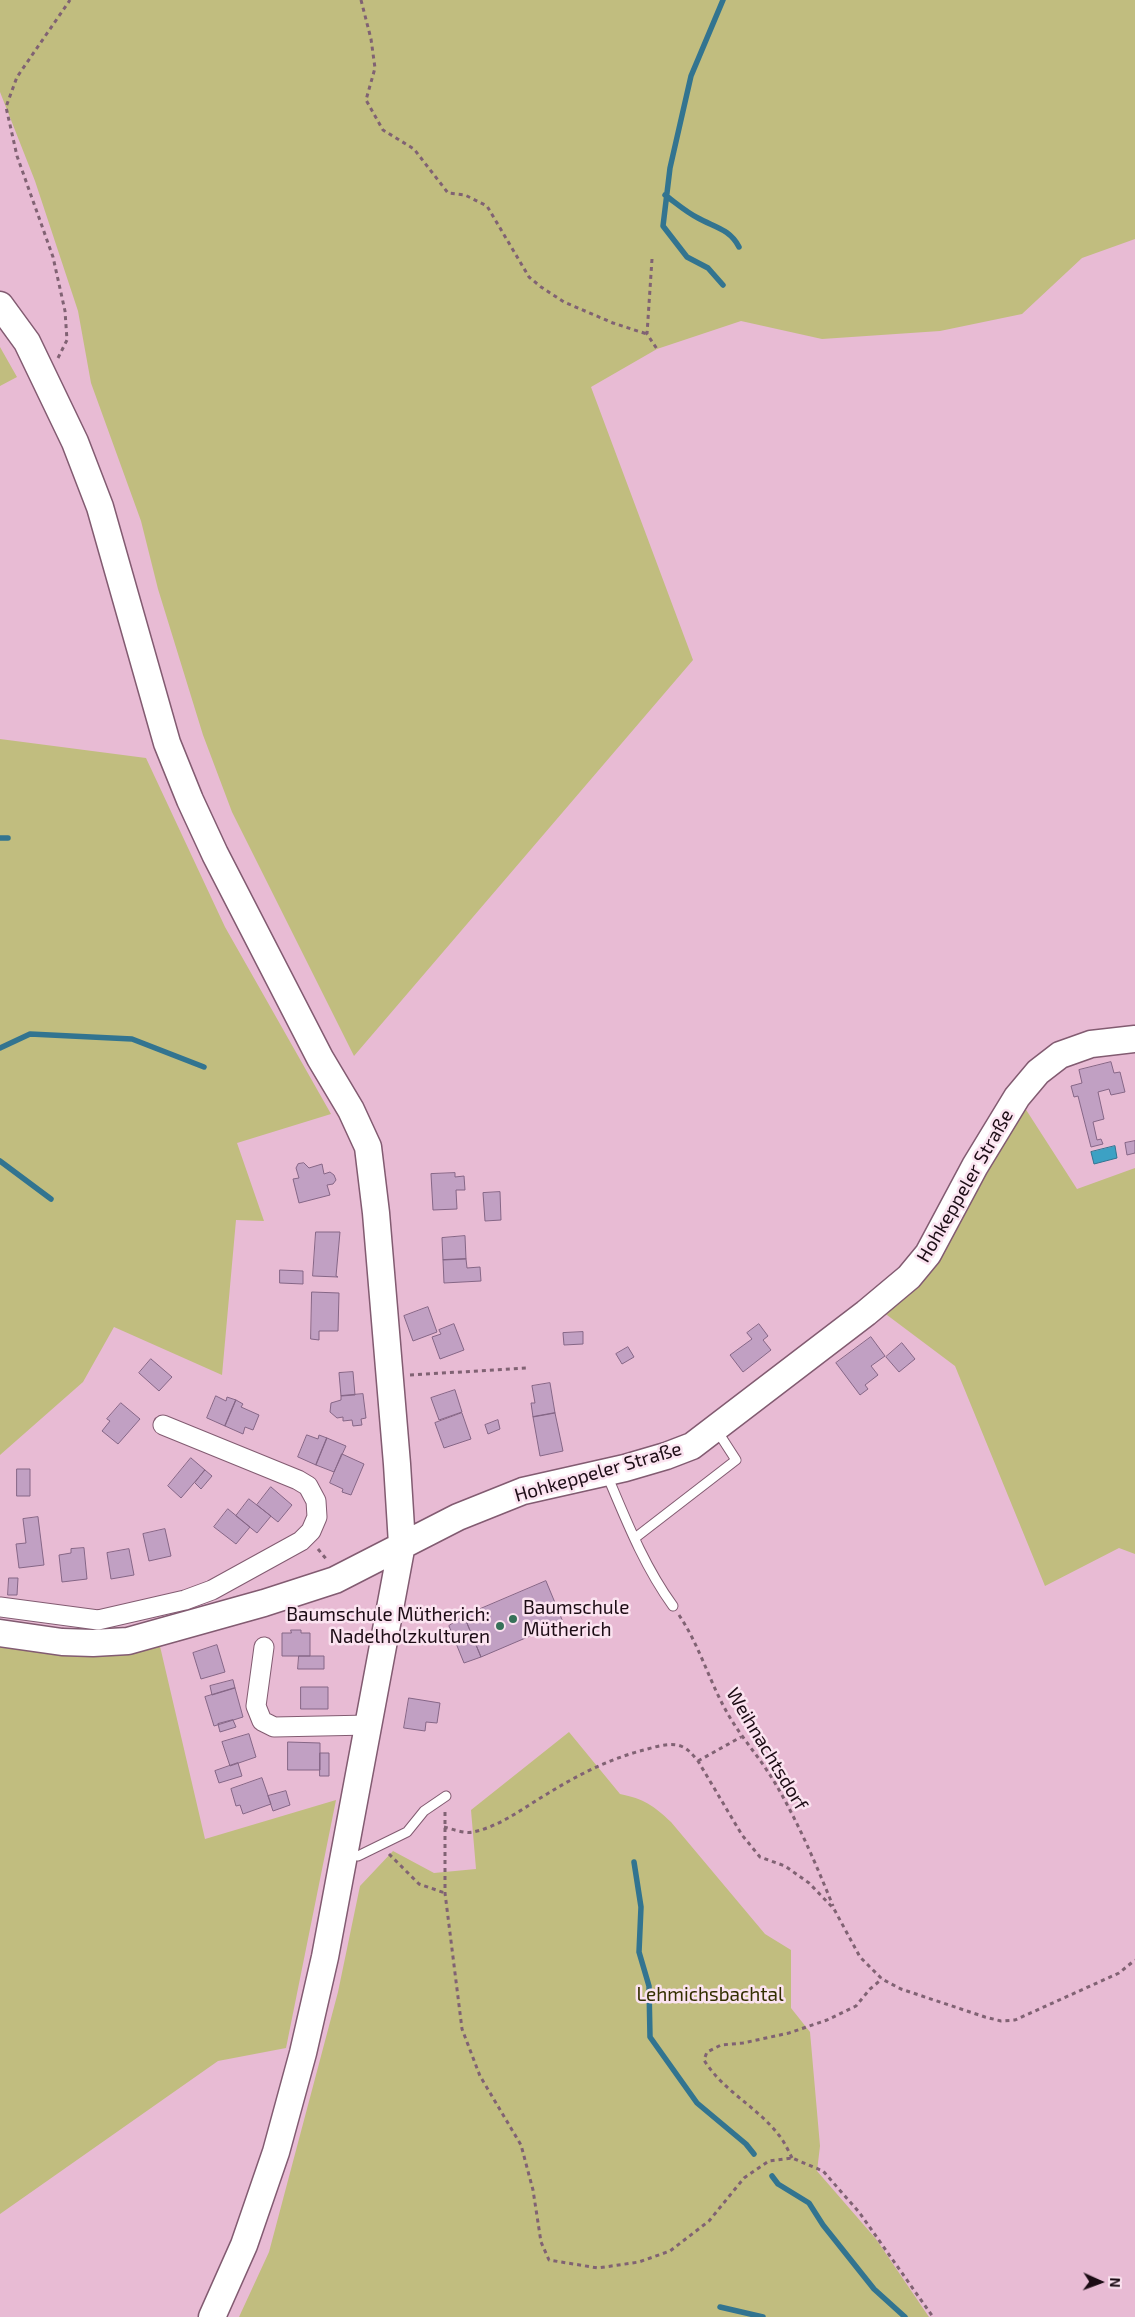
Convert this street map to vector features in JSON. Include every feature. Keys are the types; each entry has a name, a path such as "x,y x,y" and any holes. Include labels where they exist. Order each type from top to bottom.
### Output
{"street":[{"path":"0,305 27,342 43,370 76,442 100,507 167,742 190,800 215,854 320,1058 351,1110 368,1147 377,1225 402,1544 344,1854 303,2053 276,2152 244,2245 212,2317"},
{"name":"Hohkeppeler Straße","path":"0,1633 62,1642 93,1643 128,1640 264,1603 335,1580 458,1517 523,1491 606,1473 666,1456 692,1446 866,1313 909,1277 928,1254 975,1166 1017,1097 1038,1072 1060,1055 1091,1044 1135,1039"},
{"path":"0,1608 98,1620 185,1600 212,1590 248,1571 301,1541 311,1531 317,1517 317,1509 313,1493 308,1486 298,1480 163,1425"},
{"path":"264,1647 256,1706 262,1721 274,1727 369,1725"}],"lane":[{"path":"635,1538 736,1460 716,1429"},
{"path":"606,1473 660,1588 673,1606"},
{"path":"344,1854 358,1856 381,1847 407,1832 424,1811 446,1796"}],"path":[{"path":"43,370 57,362 67,340 65,311 53,257 17,156 6,107 17,77 70,0"},
{"path":"361,0 371,39 375,68 366,100 383,130 414,149 448,193 466,195 487,206 529,277 541,287 564,302 613,323 647,334"},
{"path":"652,259 647,334 657,350"},
{"path":"390,1376 527,1368"},
{"name":"Weihnachtsdorf","path":"673,1606 689,1630 724,1708 741,1737 756,1754 775,1783 809,1847 834,1909"},
{"path":"698,1761 741,1737"},
{"path":"444,1827 470,1833 488,1828 507,1819 546,1794 592,1769 629,1754 663,1745 679,1745 690,1751 698,1761 742,1835 760,1857 785,1866 809,1883 834,1909 860,1957 882,1979 901,1989 986,2017 1001,2021 1015,2020 1119,1973 1135,1960"},
{"path":"446,1796 444,1827 445,1893 462,2029 480,2076 521,2144 533,2190 541,2242 549,2260 598,2268 639,2262 670,2251 710,2221 744,2178 769,2161 792,2158 823,2171 853,2205 933,2317"},
{"path":"381,1847 419,1884 445,1893"},
{"path":"792,2158 779,2135 756,2112 732,2094 711,2071 704,2060 707,2052 721,2045 743,2044 789,2033 827,2020 856,2006 870,1989 882,1979"}],"green space":[{"path":"0,0 1135,0 1135,239 1082,258 1022,314 940,331 822,339 741,321 657,349 591,387 693,660 354,1056 232,812 203,735 158,589 141,521 91,383 78,311 35,181 0,92"},
{"path":"0,347 17,377 0,386"},
{"path":"0,739 146,758 225,927 331,1114 237,1143 264,1221 236,1220 222,1375 114,1327 83,1382 0,1455"},
{"path":"1023,1105 1077,1189 1135,1168 1135,1554 1119,1548 1045,1586 955,1366 883,1312"},
{"path":"159,1642 205,1839 336,1800 286,2048 218,2061 0,2214 0,1644"},
{"name":"Lehmichsbachtal","path":"569,1732 620,1794 636,1798 665,1816 765,1934 791,1950 791,2008 810,2032 820,2146 817,2171 876,2239 929,2317 239,2317 269,2252 338,1992 360,1886 393,1851 434,1873 476,1869 471,1810"}],"water":[{"path":"1115,1146 1117,1158 1094,1164 1091,1152"}],"building":[{"path":"1111,1062 1114,1073 1120,1072 1125,1092 1111,1095 1109,1089 1098,1092 1104,1119 1093,1122 1097,1140 1101,1139 1103,1144 1091,1147 1078,1096 1074,1097 1071,1086 1082,1083 1079,1070"},
{"path":"1135,1141 1135,1153 1127,1155 1125,1143"},
{"path":"304,1163 309,1168 322,1164 324,1174 330,1172 334,1175 336,1180 333,1184 327,1185 330,1195 299,1203 293,1179 299,1178 296,1168 298,1164"},
{"path":"455,1173 455,1177 464,1176 465,1190 456,1190 457,1209 433,1210 431,1174"},
{"path":"500,1192 501,1220 485,1221 483,1193"},
{"path":"316,1232 340,1232 336,1276 338,1277 313,1276"},
{"path":"465,1236 466,1259 443,1260 442,1238"},
{"path":"466,1259 467,1268 480,1267 481,1281 444,1283 443,1260"},
{"path":"280,1270 303,1271 303,1284 280,1283"},
{"path":"312,1292 339,1293 338,1331 319,1331 319,1340 311,1339"},
{"path":"428,1307 437,1332 413,1341 404,1316"},
{"path":"454,1324 464,1350 440,1359 432,1337 441,1334 439,1330"},
{"path":"759,1324 768,1336 763,1340 771,1350 743,1372 730,1355 752,1339 747,1333"},
{"path":"583,1332 583,1344 564,1345 563,1333"},
{"path":"871,1337 885,1356 871,1366 878,1375 865,1385 868,1389 860,1395 836,1363"},
{"path":"902,1343 915,1359 899,1372 886,1357"},
{"path":"628,1347 634,1357 622,1364 616,1354"},
{"path":"151,1359 172,1377 159,1391 139,1373"},
{"path":"353,1372 355,1395 341,1396 339,1373"},
{"path":"550,1383 555,1413 533,1417 531,1403 535,1403 532,1386"},
{"path":"455,1390 462,1412 439,1420 431,1398"},
{"path":"363,1394 366,1418 361,1419 362,1425 353,1426 352,1420 343,1421 343,1417 337,1418 330,1412 331,1403 341,1400 341,1396"},
{"path":"216,1396 226,1401 227,1397 236,1400 225,1426 207,1418"},
{"path":"236,1400 243,1404 241,1407 259,1415 253,1430 245,1427 243,1434 225,1426"},
{"path":"121,1403 140,1419 118,1444 102,1431 110,1421 107,1419"},
{"path":"462,1413 471,1439 444,1448 435,1423"},
{"path":"555,1413 563,1451 540,1456 533,1417"},
{"path":"498,1420 500,1429 488,1434 485,1425"},
{"path":"307,1435 318,1439 319,1435 327,1438 316,1465 298,1457"},
{"path":"327,1438 346,1446 334,1472 316,1465"},
{"path":"342,1454 364,1464 351,1495 342,1492 343,1489 330,1483"},
{"path":"191,1458 205,1470 181,1498 168,1486"},
{"path":"17,1469 30,1469 30,1496 17,1496"},
{"path":"205,1470 212,1476 201,1489 195,1483"},
{"path":"271,1487 292,1505 278,1522 257,1505"},
{"path":"249,1499 271,1516 257,1533 236,1516"},
{"path":"228,1509 250,1527 236,1544 214,1527"},
{"path":"38,1517 44,1565 19,1568 16,1544 26,1543 23,1519"},
{"path":"165,1529 171,1556 149,1561 143,1534"},
{"path":"84,1548 87,1579 62,1582 59,1555 71,1553 71,1549"},
{"path":"129,1549 134,1575 111,1579 107,1553"},
{"path":"9,1578 18,1578 17,1595 8,1595"},
{"name":"Baumschule Mütherich","path":"546,1581 563,1622 481,1657 464,1616"},
{"path":"464,1616 481,1657 464,1663 449,1626"},
{"path":"291,1630 301,1630 301,1633 310,1633 310,1656 282,1656 282,1633 291,1633"},
{"path":"217,1645 225,1672 201,1679 193,1653"},
{"path":"299,1656 324,1656 324,1669 298,1669"},
{"path":"233,1680 235,1688 212,1695 210,1686"},
{"path":"301,1687 328,1687 328,1709 301,1709"},
{"path":"235,1688 243,1717 214,1726 205,1697"},
{"path":"409,1698 440,1703 437,1723 426,1722 425,1731 404,1728"},
{"path":"233,1720 236,1727 220,1732 218,1724"},
{"path":"249,1734 256,1757 230,1766 222,1742"},
{"path":"288,1742 320,1743 320,1770 288,1770"},
{"path":"320,1753 329,1753 329,1776 320,1776"},
{"path":"238,1763 242,1776 219,1783 215,1771"},
{"path":"262,1778 271,1804 243,1814 240,1805 236,1806 231,1789"},
{"path":"286,1791 290,1805 273,1811 268,1796"}],"waterway":[{"path":"723,0 691,76 670,168 663,226 687,257 708,268 723,285"},
{"path":"665,195 694,216 726,232 739,247"},
{"path":"0,838 8,838"},
{"path":"0,1048 30,1034 132,1039 204,1067"},
{"path":"0,1161 51,1199"},
{"path":"634,1862 641,1907 639,1952 649,1986 650,2037 697,2103 746,2144 754,2154"},
{"path":"772,2176 778,2184 809,2203 823,2225 874,2289 905,2317"},
{"path":"720,2307 763,2317"}],"place":[{"name":"Baumschule Mütherich","path":"513,1619"},
{"name":"Baumschule Mütherich: Nadelholzkulturen","path":"500,1626"}]}
